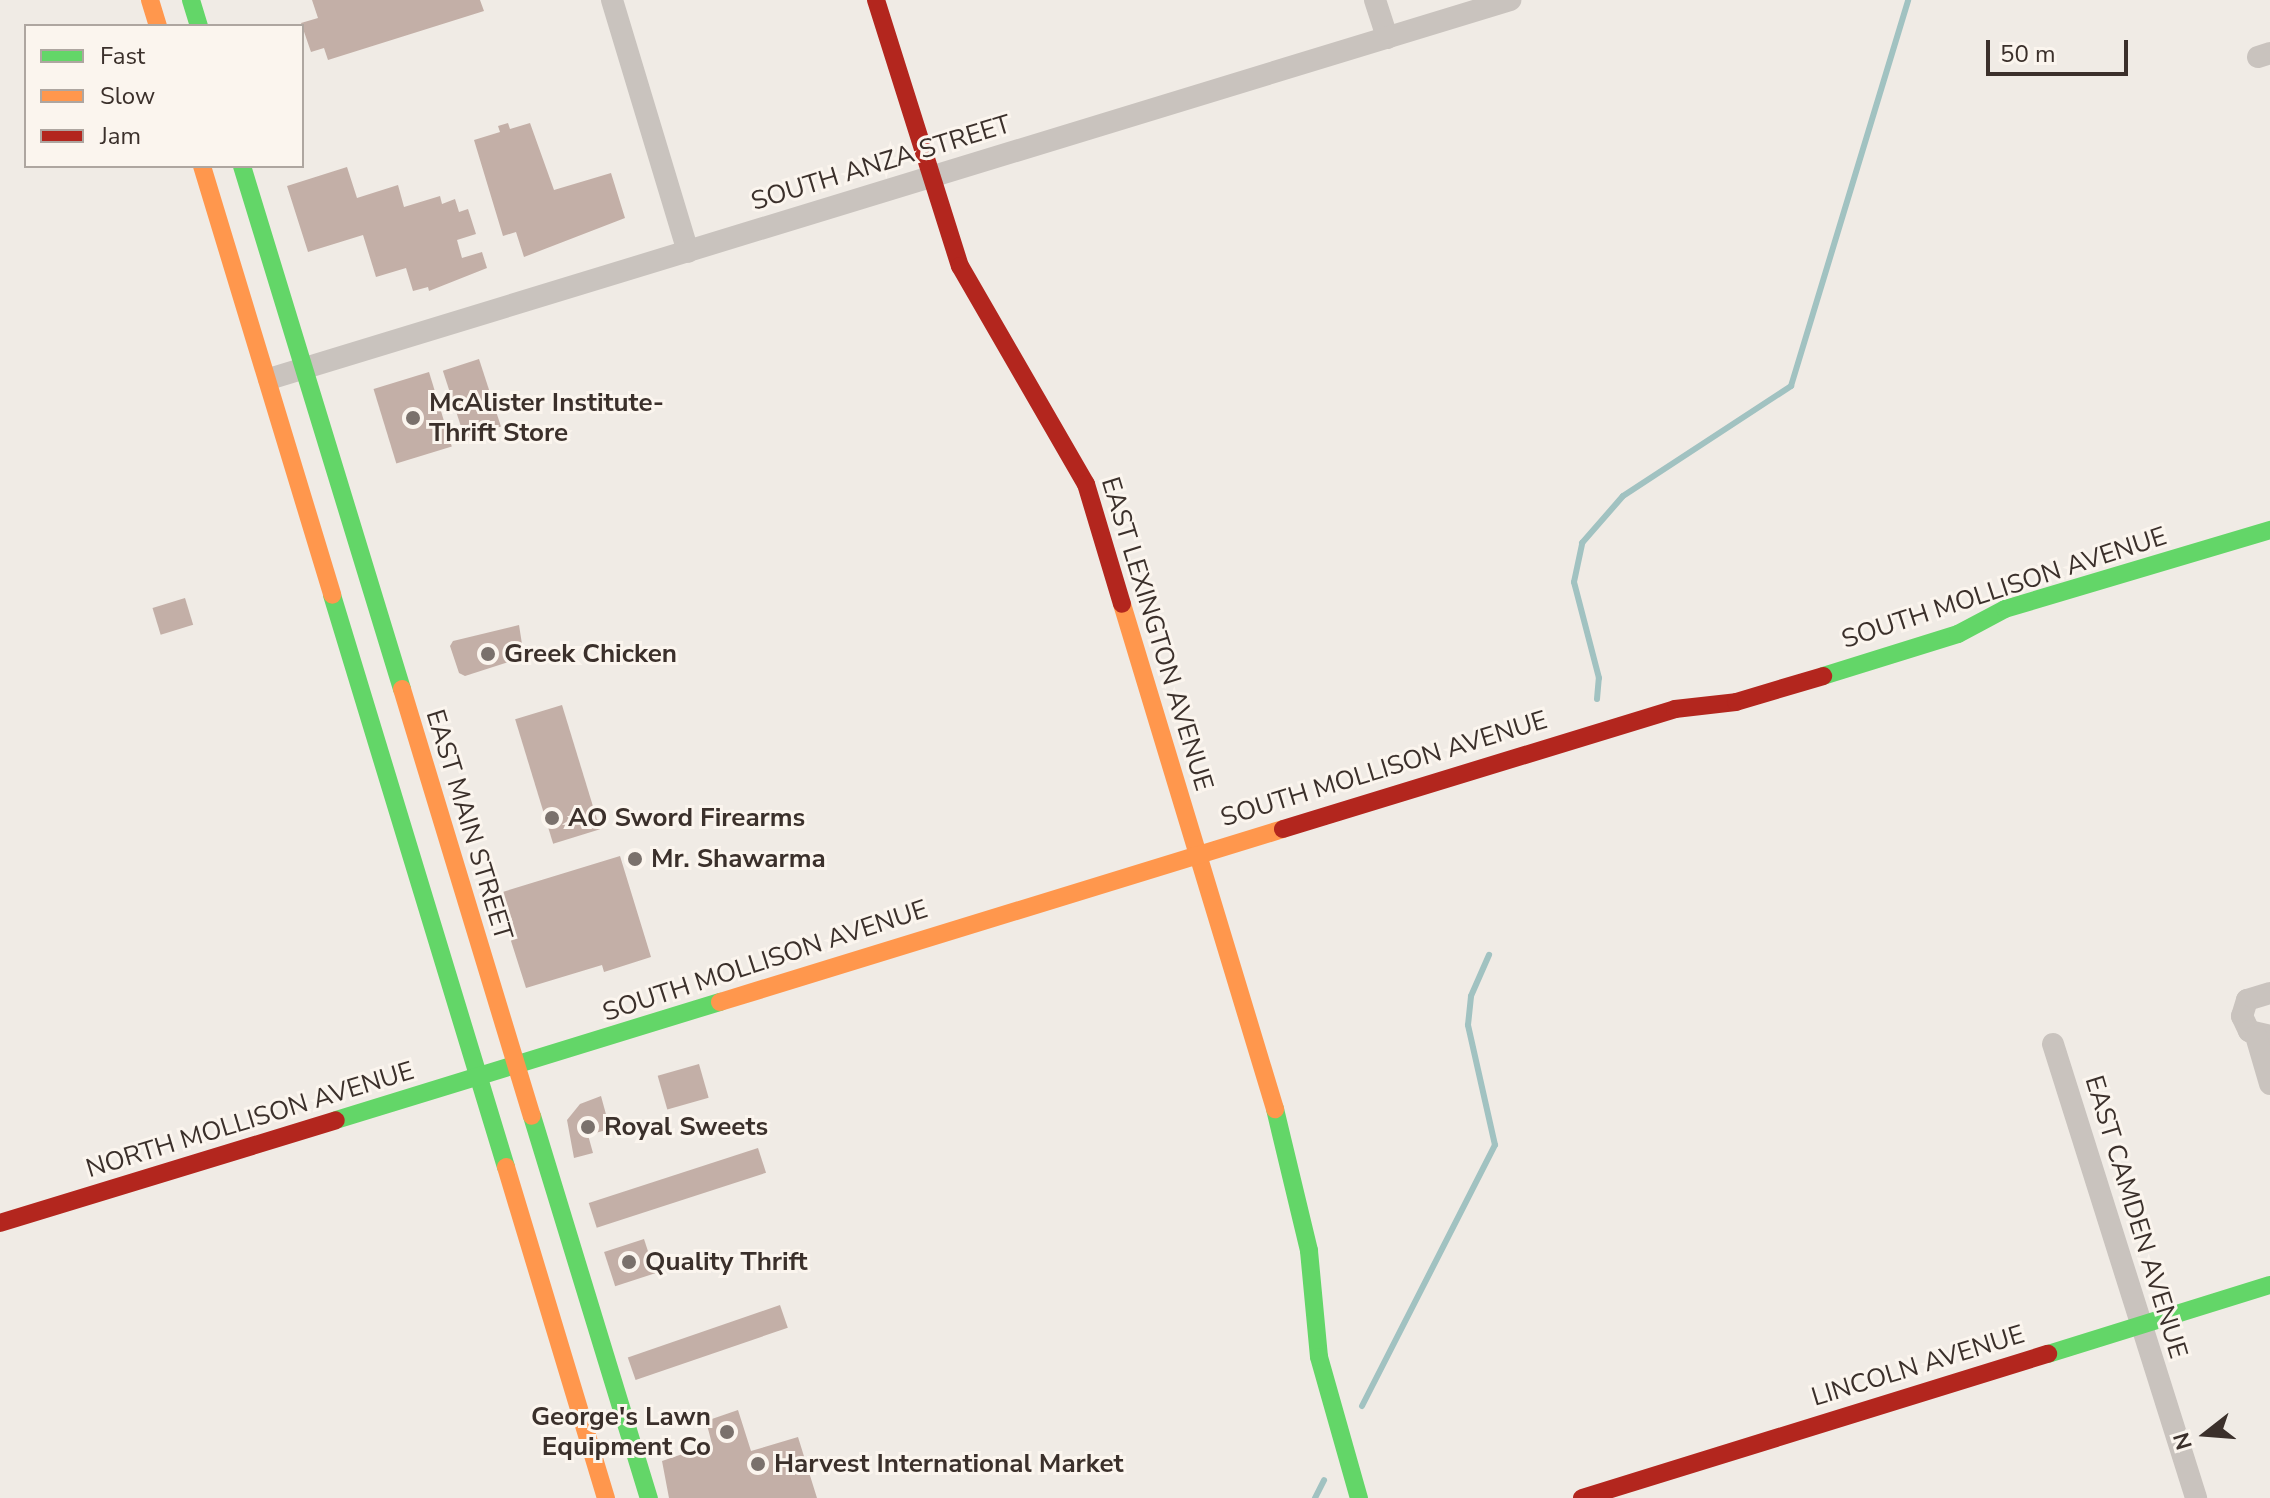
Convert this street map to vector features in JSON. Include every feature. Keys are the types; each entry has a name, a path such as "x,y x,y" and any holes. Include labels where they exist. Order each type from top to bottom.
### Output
{"main road":[{"path":"150,0 157,24"},
{"path":"191,0 198,24"},
{"name":"EAST LEXINGTON AVENUE","path":"876,0 931,178 971,288 1086,484 1281,1137 1309,1251 1319,1357 1359,1498"},
{"path":"203,168 606,1498"},
{"name":"EAST MAIN STREET","path":"243,168 515,1068 649,1498"},
{"name":"SOUTH MOLLISON AVENUE","path":"515,1068 1196,853 1675,709 1736,702 1812,679 1958,634 2005,609 2270,530"},
{"name":"NORTH MOLLISON AVENUE","path":"0,1223 515,1068"},
{"name":"LINCOLN AVENUE","path":"1582,1498 2270,1285"}],"street":[{"path":"612,0 688,252"},
{"path":"1375,0 1387,38"},
{"name":"SOUTH ANZA STREET","path":"269,379 1510,0"},
{"path":"2270,993 2254,995 2243,1007 2244,1024 2263,1036 2270,1084"},
{"name":"EAST CAMDEN AVENUE","path":"2053,1044 2196,1498"}],"building":[{"path":"312,0 480,0 484,11 328,60 324,48 311,52 304,24 301,23 318,18"},
{"path":"508,123 510,129 530,123 554,190 611,173 625,218 524,257 516,232 503,236 474,140 500,132 498,126"},
{"path":"347,167 357,198 398,185 404,207 440,196 442,204 455,199 459,212 468,209 476,234 457,240 462,258 482,252 487,268 429,291 428,287 413,291 406,268 376,277 363,235 308,252 287,186"},
{"path":"479,359 501,427 465,438 443,371"},
{"name":"McAlister Institute- Thrift Store","path":"429,372 452,447 396,464 374,389"},
{"path":"185,598 193,625 161,635 152,608"},
{"name":"Greek Chicken","path":"519,625 524,657 465,676 459,673 450,646 453,641"},
{"path":"562,705 600,829 553,844 515,719"},
{"path":"620,856 651,957 604,972 602,965 526,988 496,894"},
{"path":"699,1064 709,1098 667,1109 658,1076"},
{"name":"Royal Sweets","path":"601,1096 610,1129 588,1135 593,1153 574,1158 567,1120 580,1104"},
{"path":"758,1148 766,1173 597,1228 589,1203"},
{"name":"Quality Thrift","path":"644,1239 655,1273 615,1286 604,1252"},
{"path":"780,1305 788,1328 636,1380 628,1357"},
{"name":"Harvest International Market","path":"738,1410 751,1451 798,1437 817,1498 669,1498 662,1461 712,1444 706,1421"}],"waterway":[{"path":"1597,699 1599,678 1574,582 1582,543 1623,496 1791,386 1908,0"},
{"path":"1362,1406 1495,1145 1468,1025 1471,996 1489,955"},
{"path":"1315,1498 1324,1480"}],"traffic: fast":[{"path":"191,0 198,24"},
{"path":"243,168 402,689"},
{"path":"1823,676 1958,634 2005,609 2270,530"},
{"path":"332,595 506,1167"},
{"path":"336,1120 720,1002"},
{"path":"1275,1109 1309,1251 1319,1357 1359,1498"},
{"path":"532,1116 649,1498"},
{"path":"2048,1354 2270,1285"}],"traffic: slow":[{"path":"150,0 157,24"},
{"path":"203,168 332,595"},
{"path":"1122,604 1275,1109"},
{"path":"402,689 532,1116"},
{"path":"720,1002 1283,829"},
{"path":"506,1167 606,1498"}],"traffic: jam":[{"path":"876,0 960,266 1086,484 1122,604"},
{"path":"1283,829 1675,709 1736,702 1823,676"},
{"path":"0,1223 336,1120"},
{"path":"1582,1498 2048,1354"}],"place":[{"name":"McAlister Institute- Thrift Store","path":"413,418"},
{"name":"Greek Chicken","path":"488,654"},
{"name":"AO Sword Firearms","path":"552,818"},
{"name":"Mr. Shawarma","path":"635,859"},
{"name":"Royal Sweets","path":"588,1127"},
{"name":"Quality Thrift","path":"629,1262"},
{"name":"George's Lawn Equipment Co","path":"727,1432"},
{"name":"Harvest International Market","path":"758,1464"}]}
